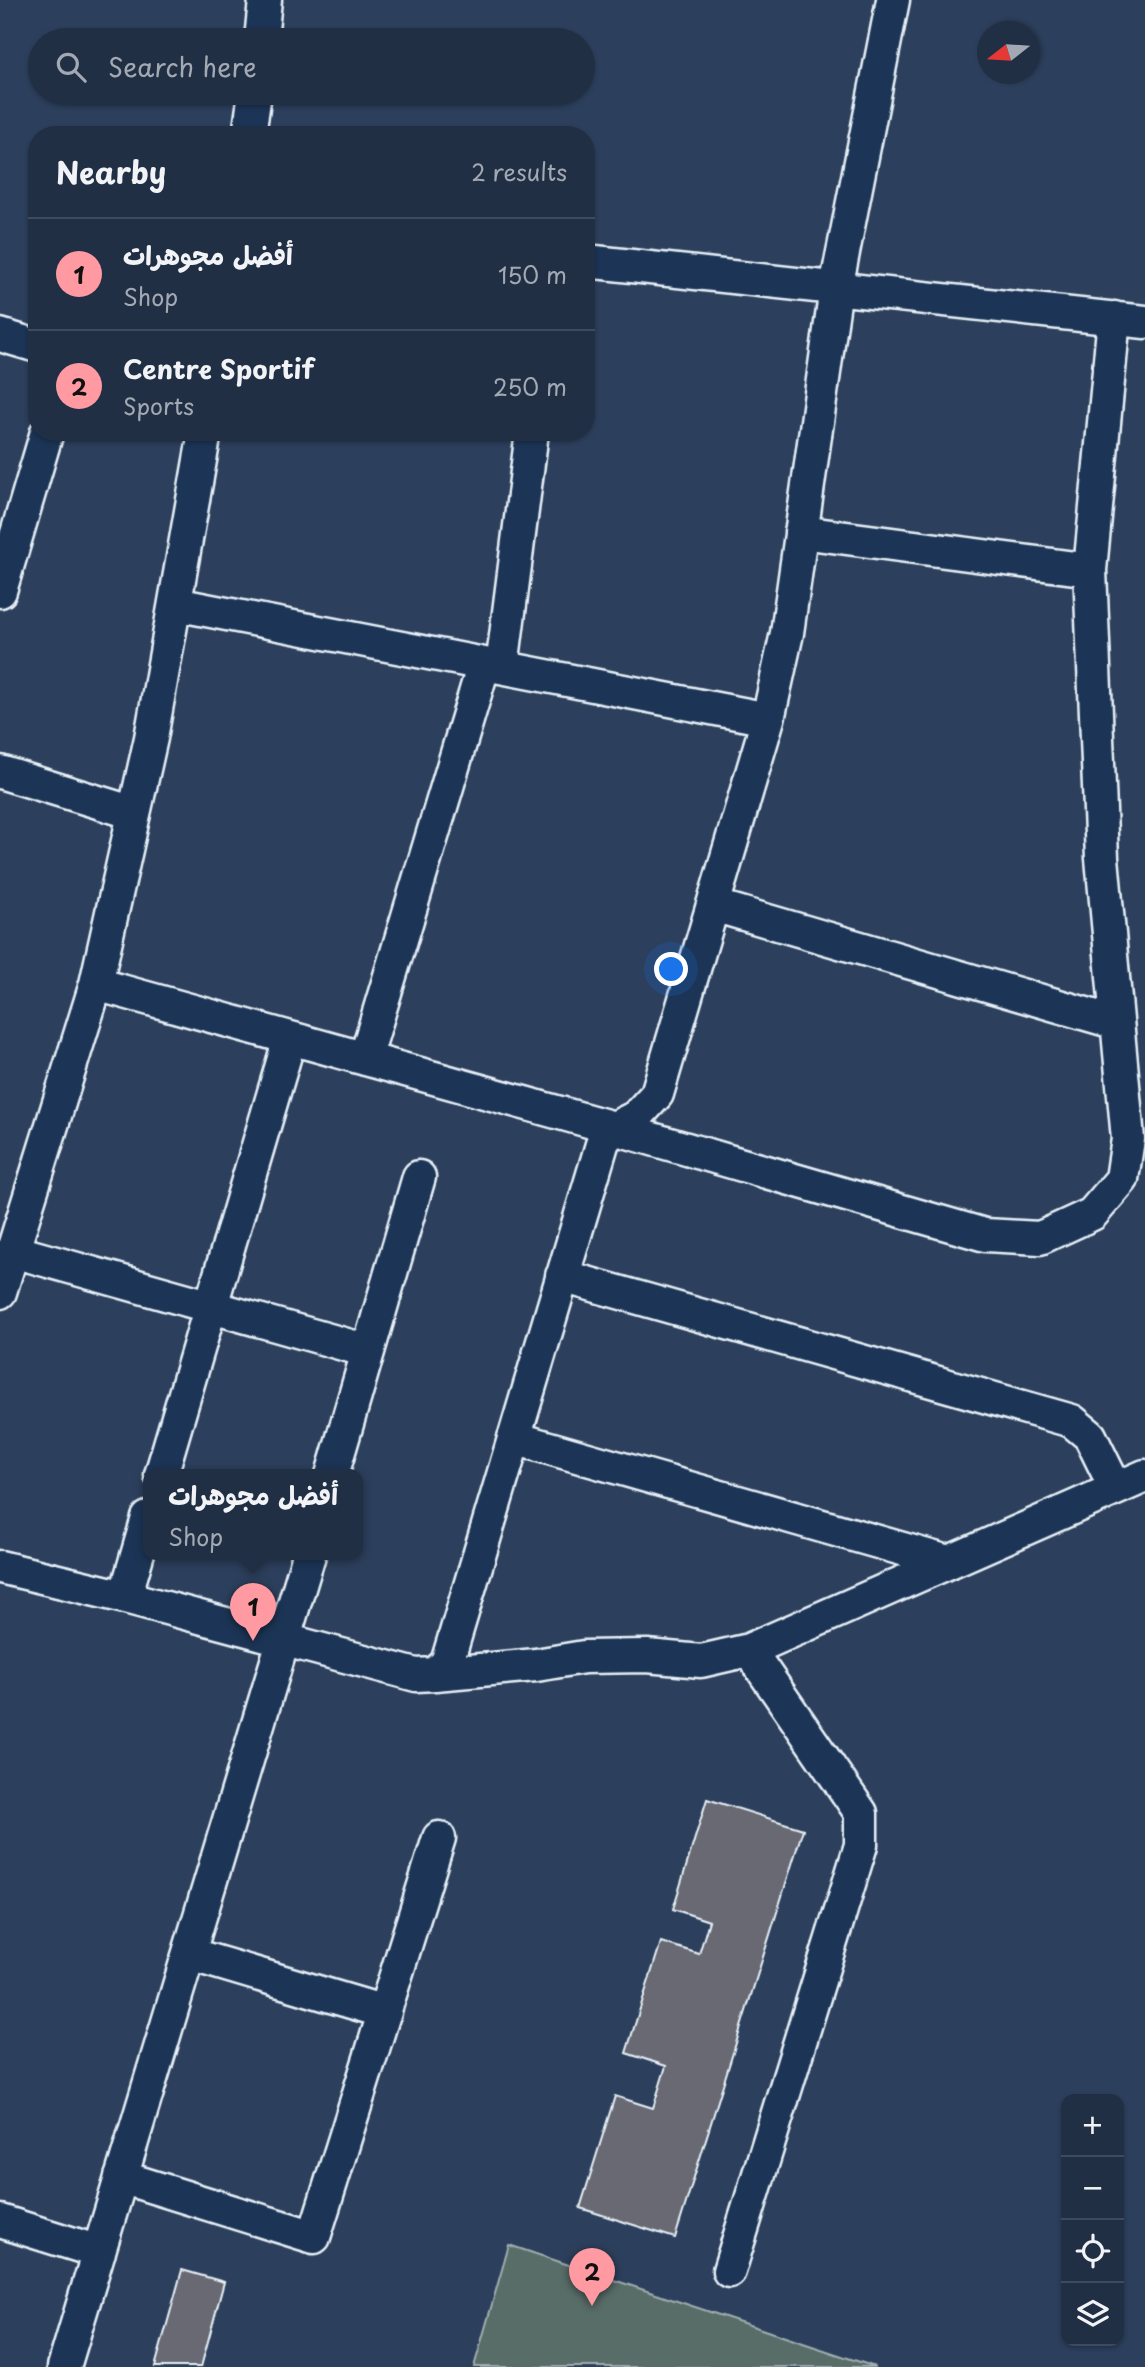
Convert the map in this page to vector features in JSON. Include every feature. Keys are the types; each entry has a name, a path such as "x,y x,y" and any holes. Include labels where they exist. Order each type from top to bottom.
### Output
{"street":[{"path":"262,28 265,0"},
{"path":"435,1674 447,1663 603,1141 614,1128 636,1117 657,1094 768,719 787,633 836,288 893,0"},
{"path":"250,126 253,105"},
{"path":"595,262 1145,322"},
{"path":"96,984 614,1128 985,1235 1040,1238 1092,1214 1122,1179 1128,1139 1102,858 1090,570 1114,318"},
{"path":"0,335 28,343"},
{"path":"0,591 44,441"},
{"path":"0,1292 96,984 151,738 203,441"},
{"path":"365,1059 493,666 530,441"},
{"path":"801,532 1090,570"},
{"path":"175,604 768,719"},
{"path":"0,772 134,813"},
{"path":"713,905 1117,1023"},
{"path":"163,1469 290,1038"},
{"path":"334,1469 419,1177"},
{"path":"13,1251 368,1351"},
{"path":"562,1276 1072,1421 1090,1436 1116,1489"},
{"path":"514,1438 948,1562"},
{"path":"0,1567 124,1597 416,1675 536,1665 584,1657 647,1656 701,1661 749,1650 1145,1476"},
{"path":"124,1597 143,1534"},
{"path":"64,2367 308,1560"},
{"path":"729,2271 861,1845 861,1814 749,1650"},
{"path":"121,2177 314,2237 439,1838"},
{"path":"189,1954 385,2012"},
{"path":"0,2221 99,2252"}],"green space":[{"path":"509,2245 875,2367 474,2367"}],"building":[{"path":"707,1799 803,1829 675,2238 580,2208 615,2096 653,2108 666,2066 626,2053 661,1942 699,1954 709,1921 673,1909"},
{"path":"182,2270 224,2282 201,2367 155,2367"}],"place":[{"name":"أفضل مجوهرات","path":"253,1641"},
{"name":"Centre Sportif","path":"592,2306"}]}
